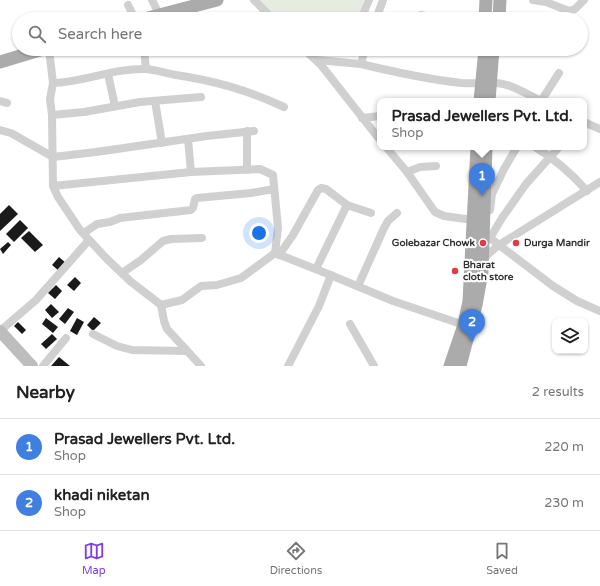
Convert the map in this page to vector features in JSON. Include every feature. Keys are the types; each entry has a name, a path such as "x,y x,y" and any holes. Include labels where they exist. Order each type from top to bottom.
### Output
{"main road":[{"path":"174,12 217,0"},
{"path":"485,12 486,0"},
{"path":"494,12 495,0"},
{"path":"499,12 500,0"},
{"path":"1,62 20,56"},
{"path":"491,56 489,83 493,98"},
{"path":"489,98 491,56"},
{"path":"482,98 489,83"},
{"path":"450,366 479,312 484,288 488,237 477,217 477,150"},
{"path":"460,366 476,305 482,272 486,150"},
{"path":"466,366 470,328 470,286 477,217 489,150"},
{"path":"0,331 32,366"},
{"path":"0,343 20,366"}],"street":[{"path":"152,0 158,12"},
{"path":"254,0 266,12"},
{"path":"364,12 369,0"},
{"path":"379,12 383,0"},
{"path":"533,0 546,2 568,12 575,9 584,0"},
{"path":"128,5 132,12"},
{"path":"50,56 52,83 50,99 54,157 53,186 58,197 86,236 122,273 161,305 167,329 186,351 202,366"},
{"path":"145,56 146,69"},
{"path":"312,56 377,136"},
{"path":"360,64 363,56"},
{"path":"317,60 360,64 407,75 463,83 489,83 510,86 535,98"},
{"path":"52,83 146,69 226,85 255,94 284,107"},
{"path":"543,98 560,73"},
{"path":"108,74 115,106"},
{"path":"52,115 64,115 155,100 201,97"},
{"path":"155,100 162,143"},
{"path":"362,118 377,116"},
{"path":"587,124 600,130"},
{"path":"0,130 11,133 26,143 54,157 250,131 247,170"},
{"path":"188,139 191,172"},
{"path":"389,150 407,172 435,212 439,215 477,217 490,210 492,194 515,150"},
{"path":"540,150 551,156 572,174 586,191"},
{"path":"488,237 526,184 556,150"},
{"path":"407,172 420,167 436,166"},
{"path":"53,186 191,172 260,169 273,175 278,228 277,254"},
{"path":"472,268 499,245 600,182"},
{"path":"161,305 182,300 201,286 217,285 241,278 277,254 293,235 318,190 321,188 326,189 347,204 371,213"},
{"path":"0,331 36,300 97,224 110,222 120,218 191,210 195,199 197,198 251,193 274,189"},
{"path":"316,269 347,204"},
{"path":"358,286 388,221 397,213"},
{"path":"477,217 488,237 553,286 577,301 600,311"},
{"path":"122,273 163,241 171,239 202,238"},
{"path":"277,254 392,301 470,328"},
{"path":"288,366 319,306 331,275"},
{"path":"350,324 374,366"},
{"path":"93,334 117,346 132,350 186,351"},
{"path":"43,366 66,338"}],"shaded area":[{"path":"259,0 364,0 360,12 271,12"}],"building":[{"path":"9,205 18,214 0,231 0,214"},
{"path":"20,220 28,228 14,242 6,234"},
{"path":"29,231 43,245 35,252 21,238"},
{"path":"8,242 11,245 3,254 0,249"},
{"path":"59,257 66,263 59,271 52,265"},
{"path":"75,277 81,283 74,291 67,285"},
{"path":"56,285 62,291 55,299 48,293"},
{"path":"51,304 59,312 52,318 45,310"},
{"path":"68,308 74,312 65,324 59,319"},
{"path":"94,317 101,323 93,331 87,325"},
{"path":"46,318 58,327 53,333 42,324"},
{"path":"77,318 84,322 77,335 70,331"},
{"path":"18,322 26,330 22,334 14,326"},
{"path":"52,334 57,339 46,349 41,344"},
{"path":"59,357 70,366 51,366"}],"place":[{"name":"Prasad Jewellers Pvt. Ltd.","path":"482,196"},
{"name":"Golebazar Chowk","path":"483,243"},
{"name":"Durga Mandir","path":"516,243"},
{"name":"Bharat cloth store","path":"455,271"},
{"name":"khadi niketan","path":"472,342"}]}
